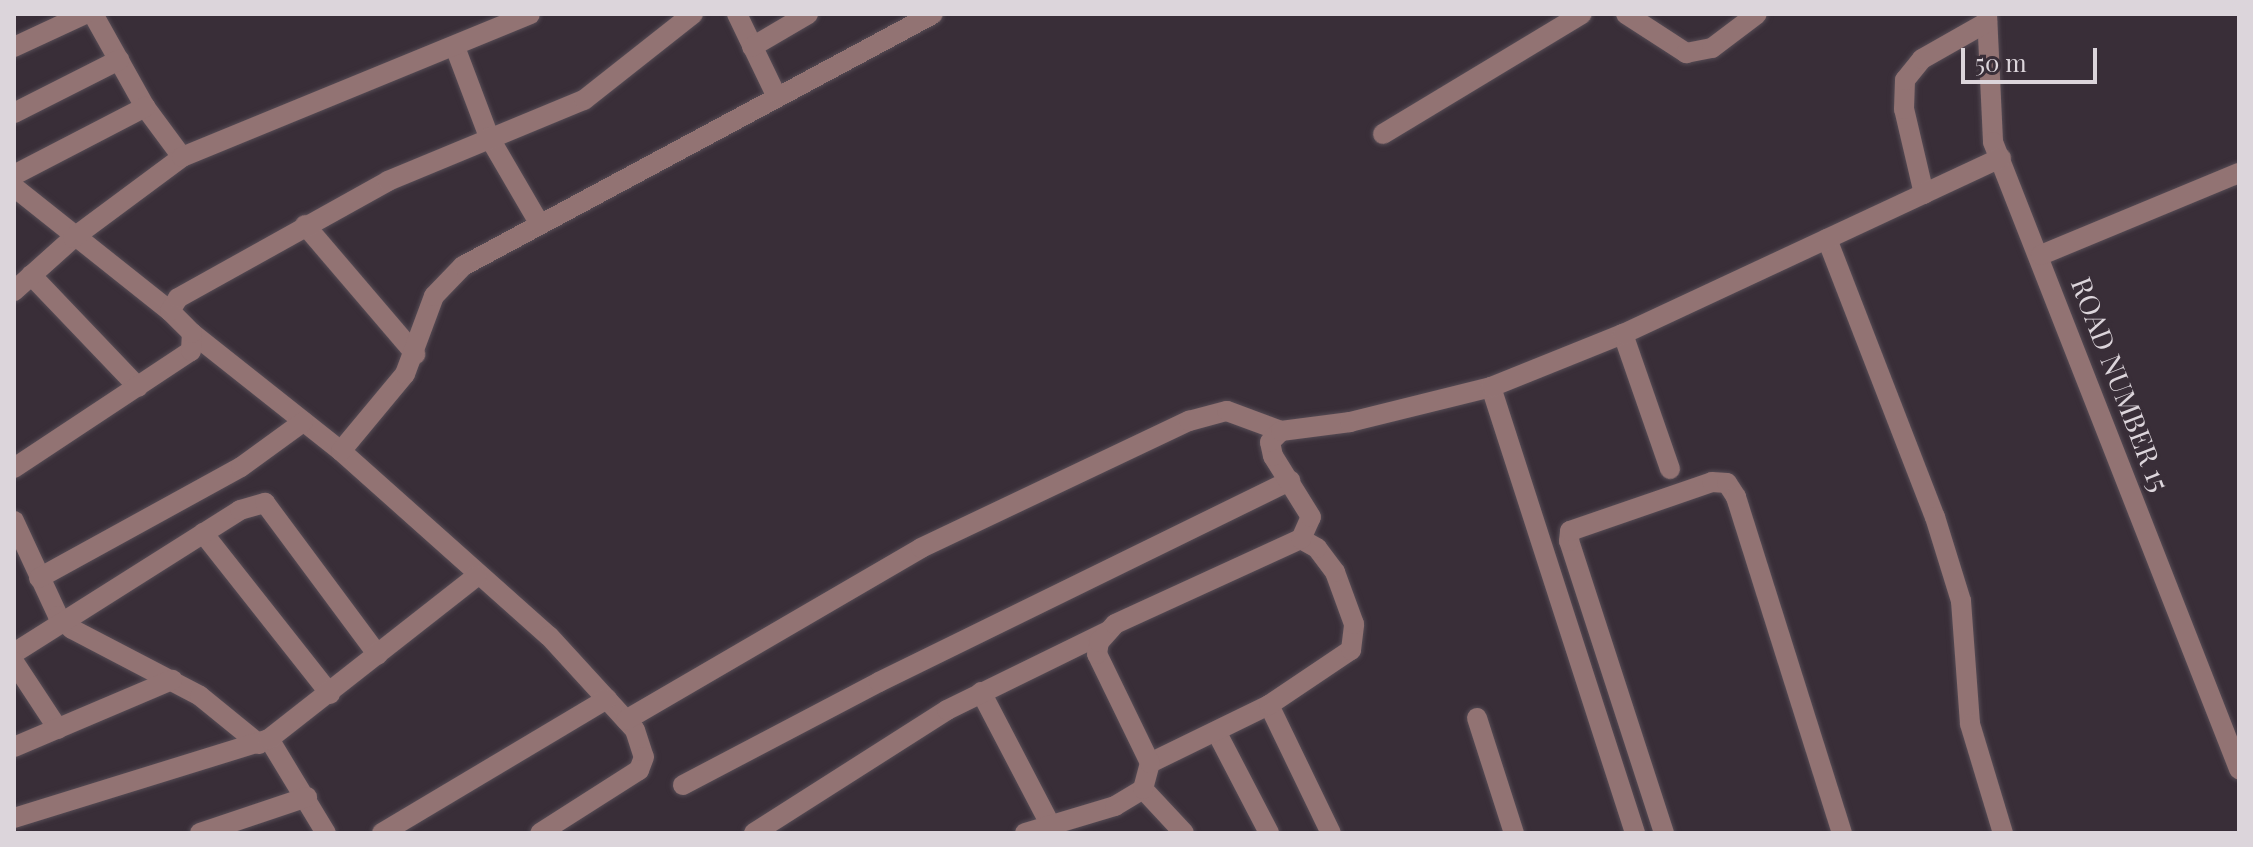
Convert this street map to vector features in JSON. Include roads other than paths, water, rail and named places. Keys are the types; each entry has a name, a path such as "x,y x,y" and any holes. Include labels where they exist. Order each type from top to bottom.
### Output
{"street":[{"path":"14,47 85,14"},
{"path":"93,14 145,107 182,157"},
{"path":"14,291 73,238 182,157 530,14"},
{"path":"170,311 178,298 388,181 584,100 693,14"},
{"path":"737,14 777,97"},
{"path":"752,47 808,14"},
{"path":"341,451 405,374 443,283 539,223 933,14"},
{"path":"1383,134 1582,14"},
{"path":"1626,14 1686,53 1712,48 1757,14"},
{"path":"1924,194 1904,109 1905,80 1922,59 1987,18"},
{"name":"ROAD NUMBER 15","path":"1987,18 1990,122 2001,158 2239,769"},
{"path":"455,47 489,137 539,223"},
{"path":"14,113 119,60"},
{"path":"14,175 145,107"},
{"path":"626,720 921,548 1189,421 1227,411 1281,431 1350,422 1491,387 1623,334 2001,158"},
{"path":"2041,255 2239,173"},
{"path":"14,187 73,238 170,311 192,333 341,451 477,576 549,636 626,720 642,744 644,757 639,770 540,833"},
{"path":"305,225 415,354"},
{"path":"1827,239 1935,517 1961,601 1970,724 2003,833"},
{"path":"31,275 138,387"},
{"path":"14,468 191,351 192,333"},
{"path":"1623,334 1670,469"},
{"path":"1491,387 1635,833"},
{"path":"39,578 241,467 303,422"},
{"path":"754,833 981,692 1301,539 1311,517 1270,442 1281,431"},
{"path":"683,785 879,682 1290,481"},
{"path":"1664,833 1569,541 1570,531 1712,482 1727,483 1736,497 1842,833"},
{"path":"14,653 240,510 265,503 378,655"},
{"path":"14,521 22,560 39,578 65,623 172,680 264,742 307,797 326,833"},
{"path":"203,533 330,694"},
{"path":"1150,763 1269,705 1343,659 1355,637 1335,572 1317,548 1301,539"},
{"path":"14,818 264,742 330,694 477,576"},
{"path":"1026,833 1115,806 1143,789 1150,778 1150,763 1097,654 1106,632"},
{"path":"14,662 58,729"},
{"path":"14,747 172,680"},
{"path":"981,692 1050,824"},
{"path":"382,833 607,699"},
{"path":"1269,705 1331,833"},
{"path":"1477,718 1514,833"},
{"path":"1217,733 1269,833"},
{"path":"1143,789 1184,833"},
{"path":"200,833 307,797"}]}
